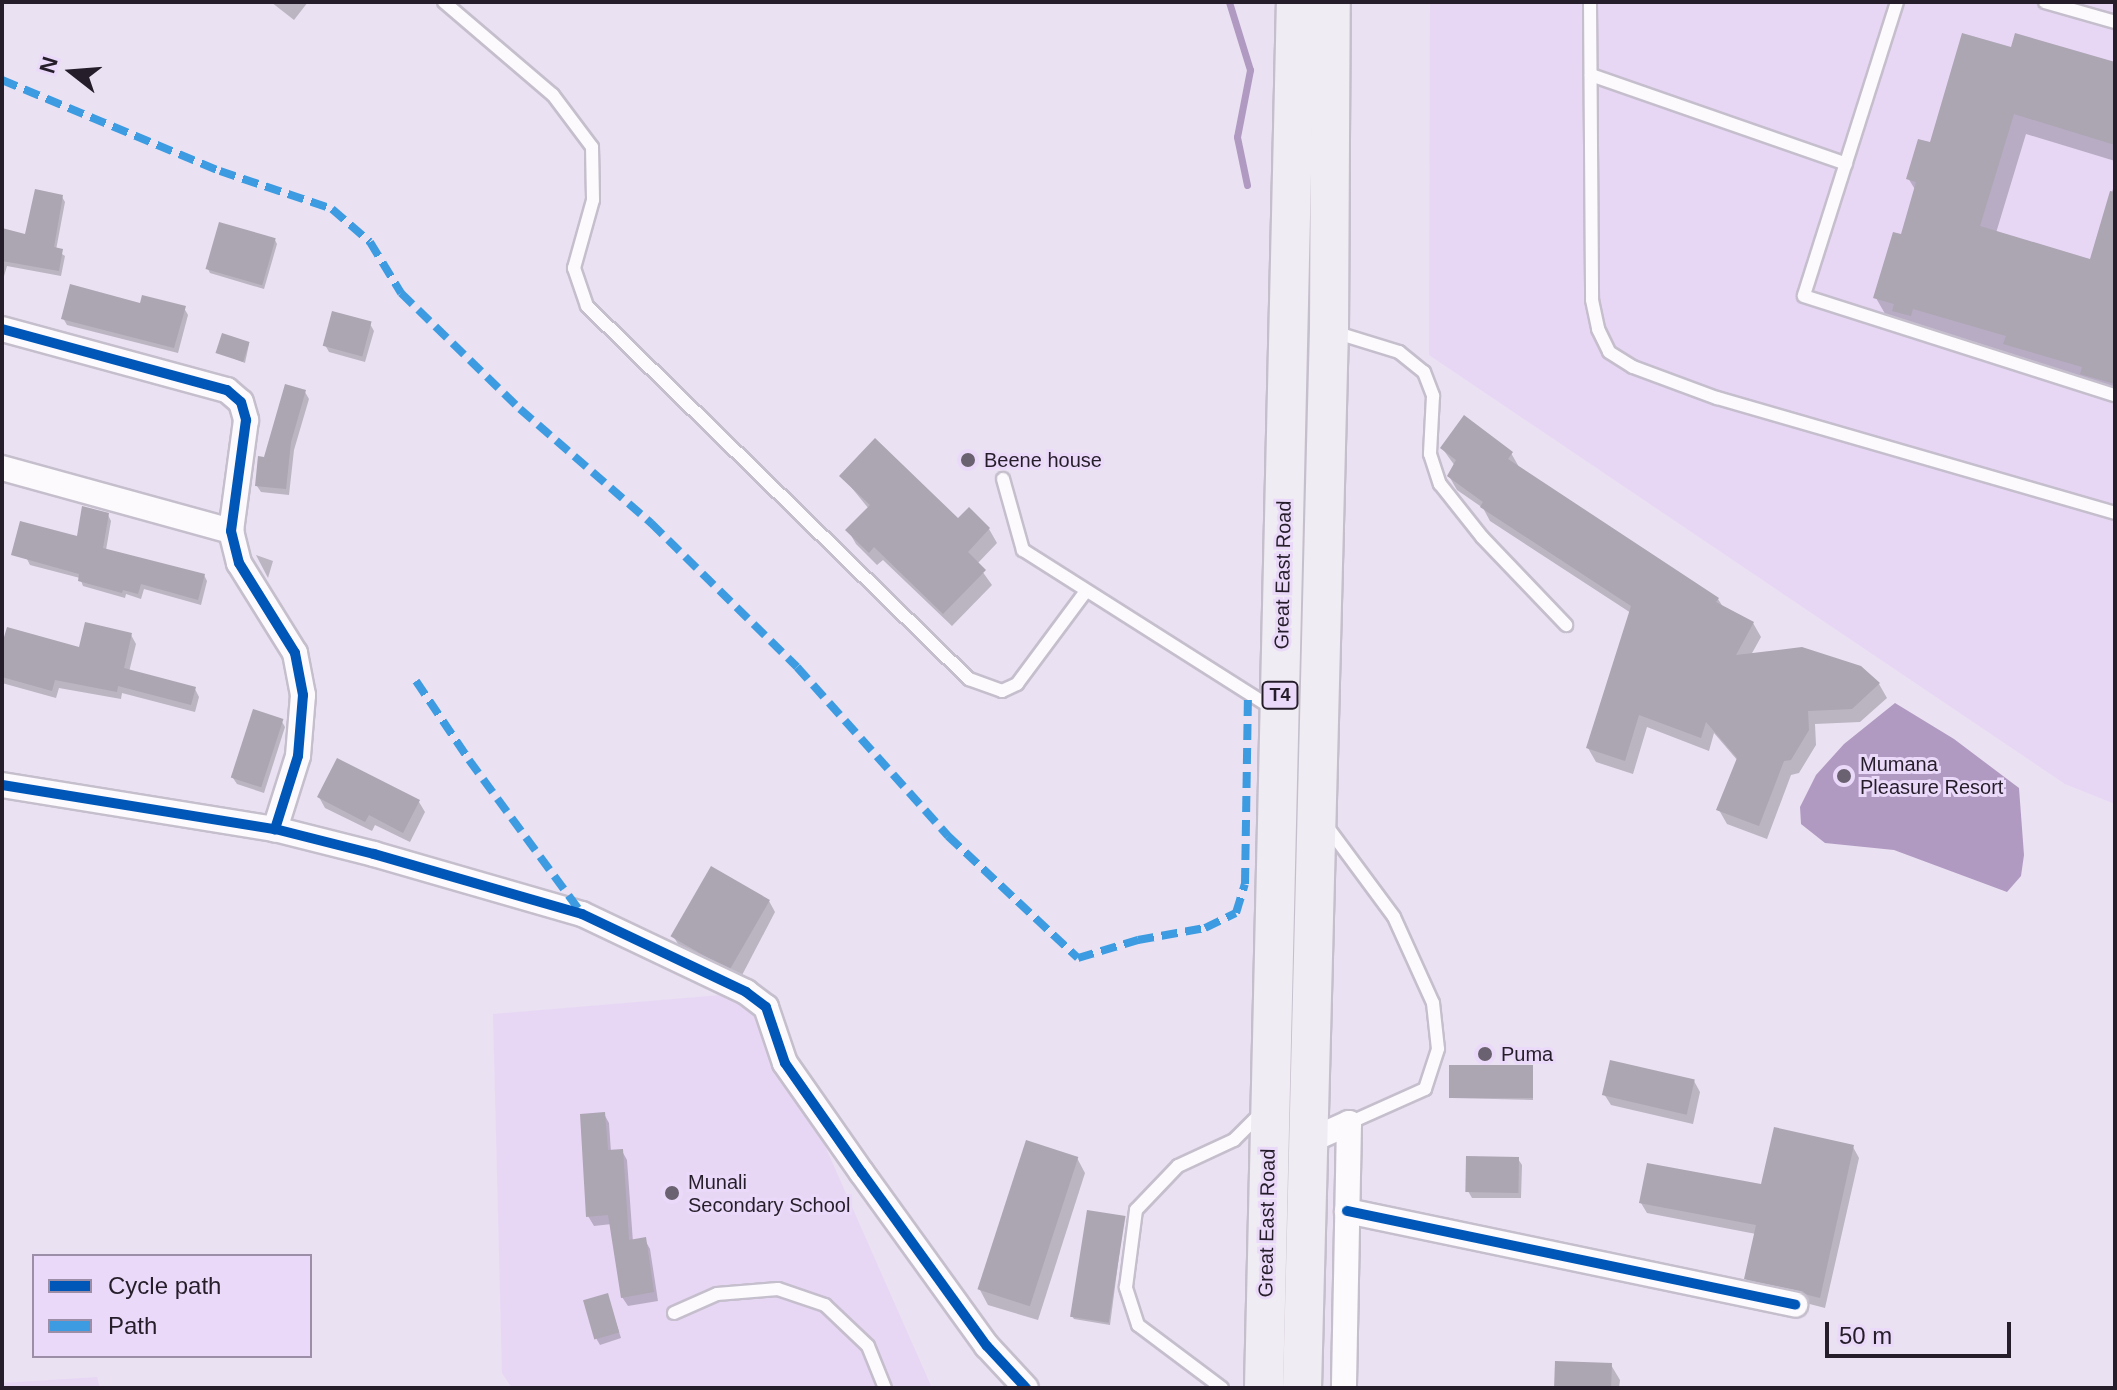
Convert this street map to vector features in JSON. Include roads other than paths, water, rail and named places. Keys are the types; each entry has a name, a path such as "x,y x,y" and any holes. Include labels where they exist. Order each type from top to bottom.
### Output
{"main road":[{"name":"Great East Road","path":"1264,1388 1296,2"},
{"name":"Great East Road","path":"1302,1388 1329,330 1331,2"}],"street":[{"path":"2,329 227,390 241,402 246,420 231,531 239,563 295,653 303,695 298,756 275,829"},
{"path":"2,468 231,531"},
{"path":"2,785 275,829 582,914 746,992 766,1007 785,1063 940,1284 987,1346 1026,1388"},
{"path":"1309,1141 1349,1123 1344,1388"},
{"path":"1347,1211 1795,1305"}],"lane":[{"path":"444,2 553,95 592,147 593,200 574,268 587,306 969,679 1002,691 1017,684 1086,591"},
{"path":"1590,2 1592,300 1598,329 1609,352 1633,367 1717,398 2115,513"},
{"path":"1897,2 1804,296 2115,395"},
{"path":"2045,2 2115,22"},
{"path":"1591,75 1846,164"},
{"path":"1329,330 1399,352 1424,372 1433,396 1430,454 1440,484 1482,537 1566,625"},
{"path":"1003,479 1023,550 1280,713"},
{"path":"1317,813 1394,917 1433,1003 1438,1049 1425,1089 1349,1123"},
{"path":"1222,1388 1138,1325 1126,1287 1136,1210 1178,1166 1234,1140 1270,1105"},
{"path":"674,1313 717,1294 778,1289 825,1305 868,1346 885,1388"}],"waterway":[{"path":"1229,2 1250,70 1237,137 1247,185"}],"place":[{"name":"Beene house","path":"968,460"},
{"name":"Mumana Pleasure Resort","path":"1844,776"},
{"name":"Puma","path":"1485,1054"},
{"name":"Munali Secondary School","path":"672,1193"}]}
